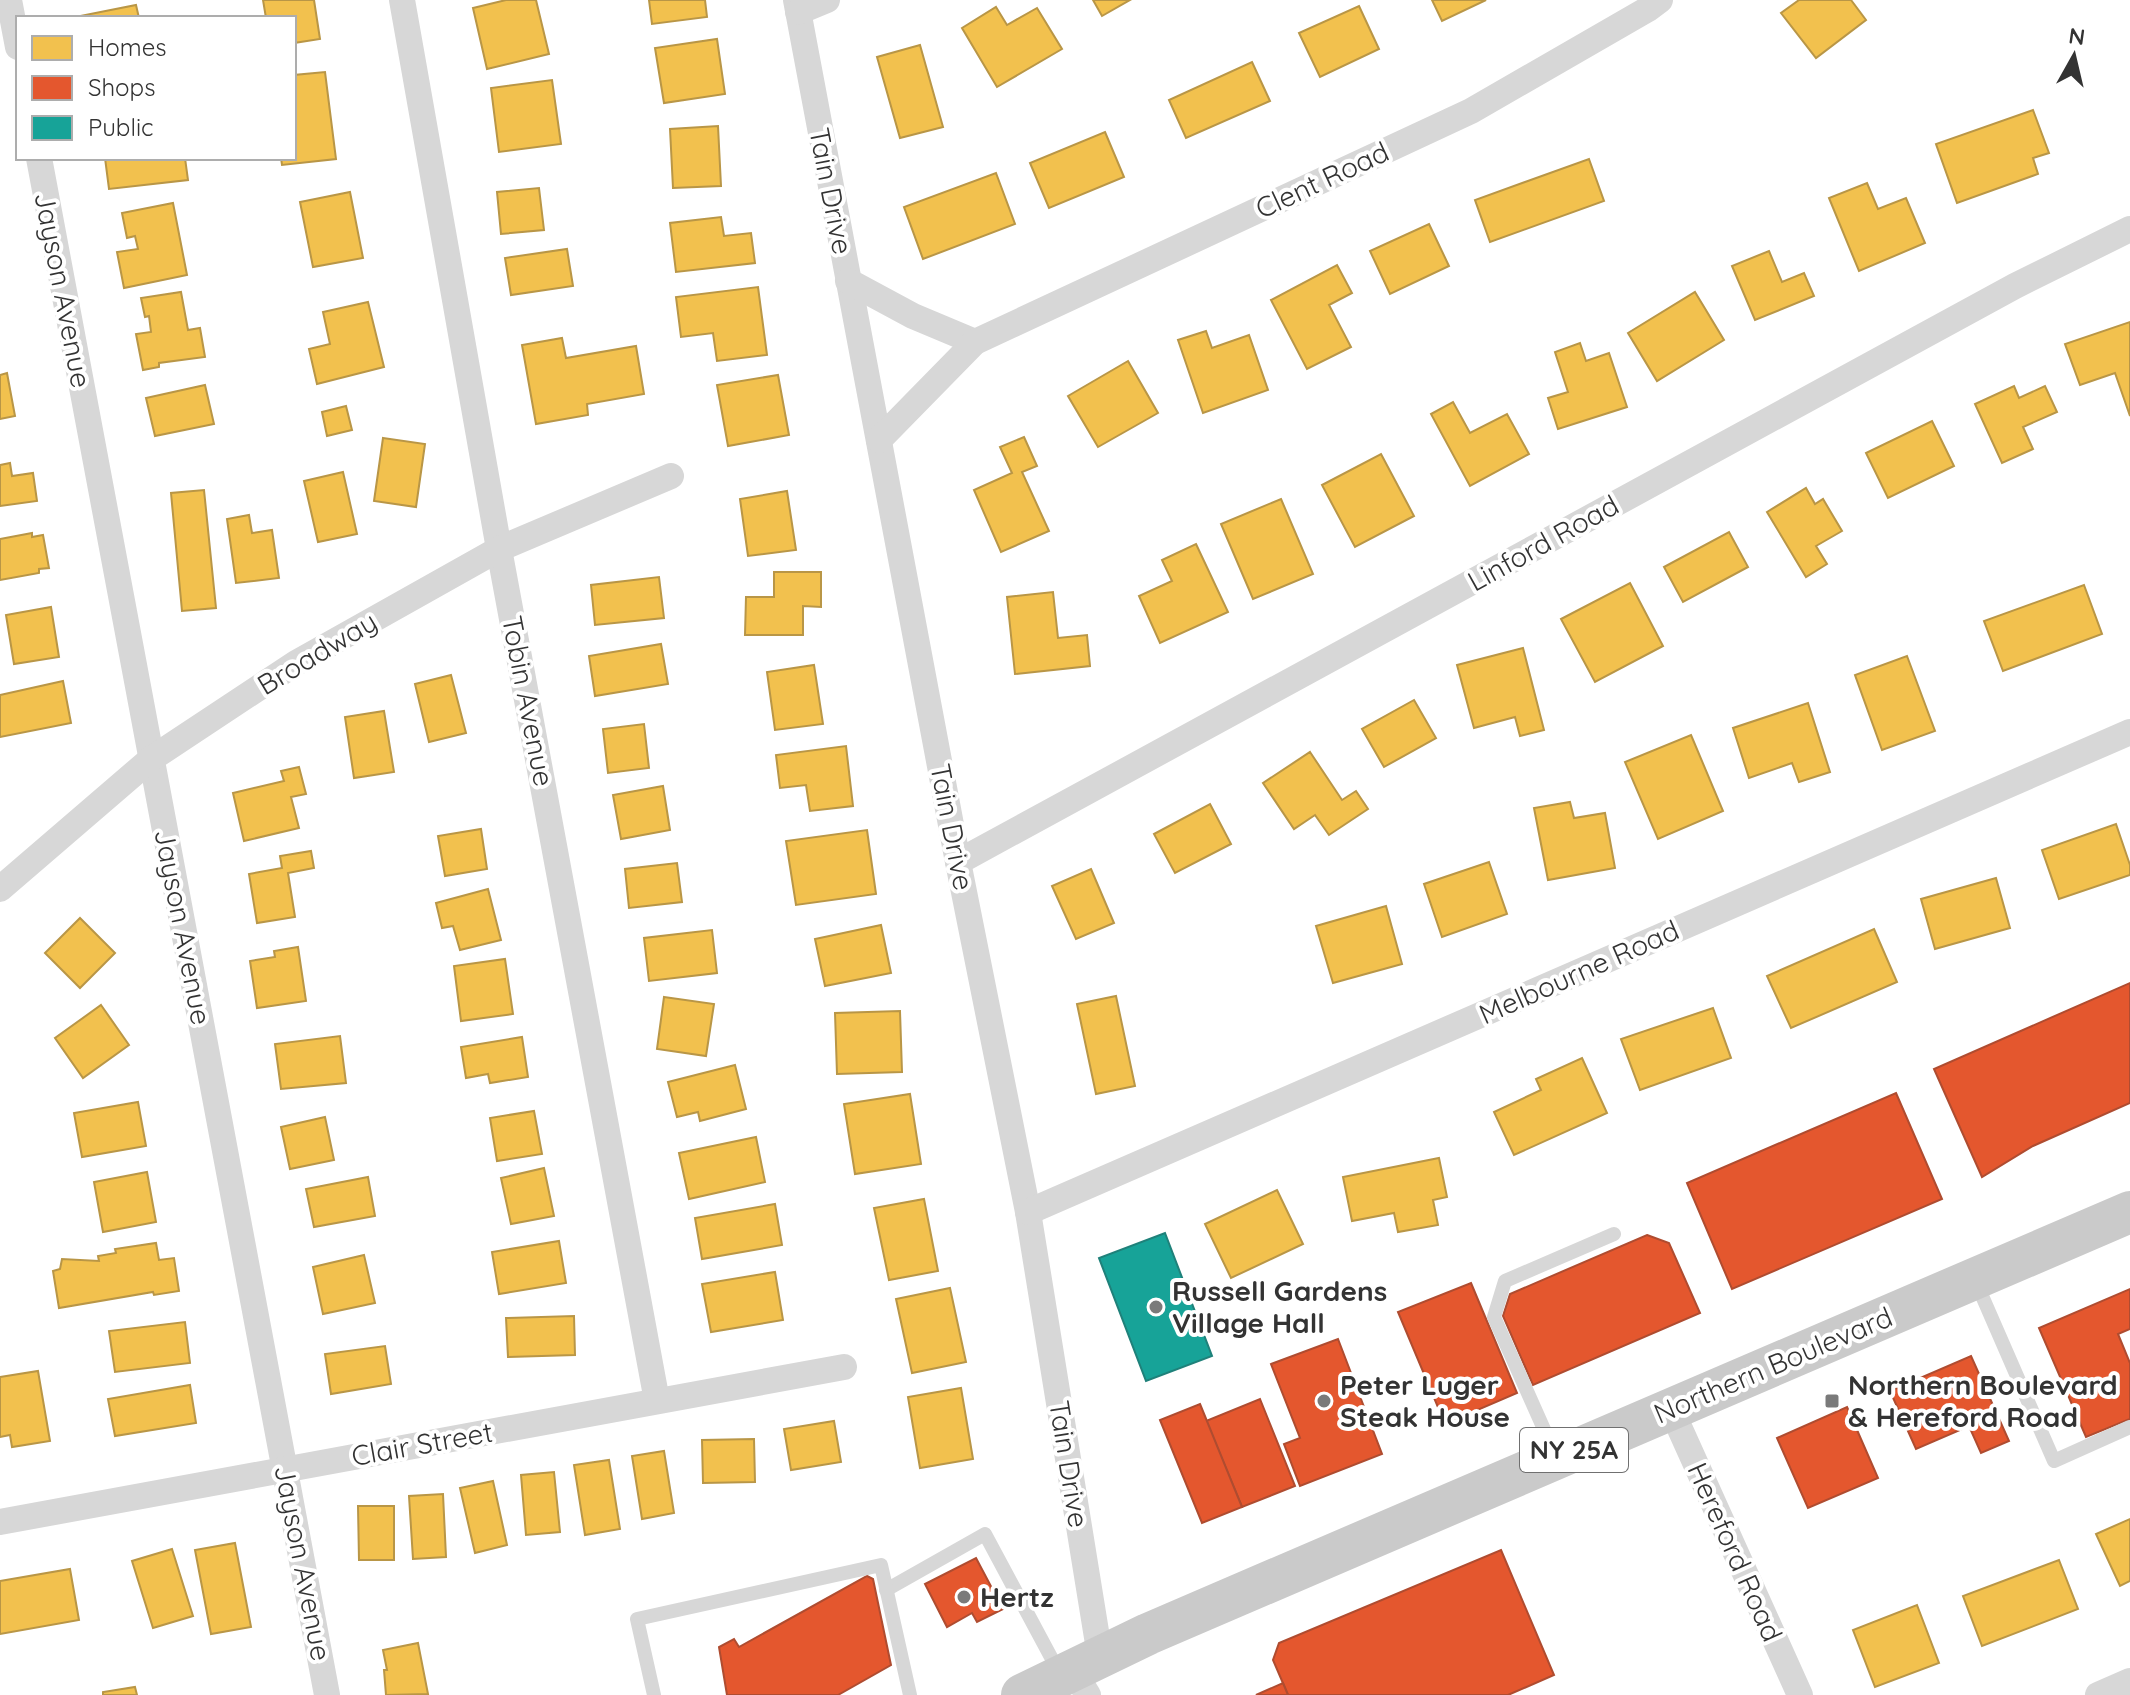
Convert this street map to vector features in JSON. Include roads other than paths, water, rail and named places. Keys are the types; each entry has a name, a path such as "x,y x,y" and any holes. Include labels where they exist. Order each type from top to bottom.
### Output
{"main road":[{"name":"Northern Boulevard","path":"1022,1695 1080,1674 1557,1458 1975,1278 2129,1216"}],"street":[{"path":"9,0 16,37"},
{"name":"Tobin Avenue","path":"402,0 499,549 657,1401"},
{"path":"797,6 827,0"},
{"name":"Clent Road","path":"879,440 975,342 1471,111 1660,0"},
{"name":"Tain Drive","path":"797,6 958,862 1028,1212 1080,1674"},
{"name":"Jayson Avenue","path":"39,160 327,1695"},
{"name":"Linford Road","path":"958,862 2015,286 2130,229"},
{"path":"848,281 913,316 975,342"},
{"name":"Broadway","path":"0,889 151,759 296,663 499,549 671,476"},
{"name":"Melbourne Road","path":"1028,1212 2130,732"},
{"name":"Clair Street","path":"0,1522 844,1367"},
{"name":"Hereford Road","path":"1671,1409 1800,1695"},
{"path":"2098,1695 2130,1681"}],"lane":[{"path":"1557,1458 1494,1317 1505,1281 1614,1234"},
{"path":"1975,1278 2054,1461 2130,1427"},
{"path":"886,1590 985,1534 1080,1674"},
{"path":"654,1695 637,1619 881,1565 910,1695"}],"place":[{"name":"Russell Gardens Village Hall","path":"1156,1307"},
{"name":"Peter Luger Steak House","path":"1324,1401"},
{"name":"Northern Boulevard & Hereford Road","path":"1832,1401"},
{"name":"Hertz","path":"964,1597"}]}
